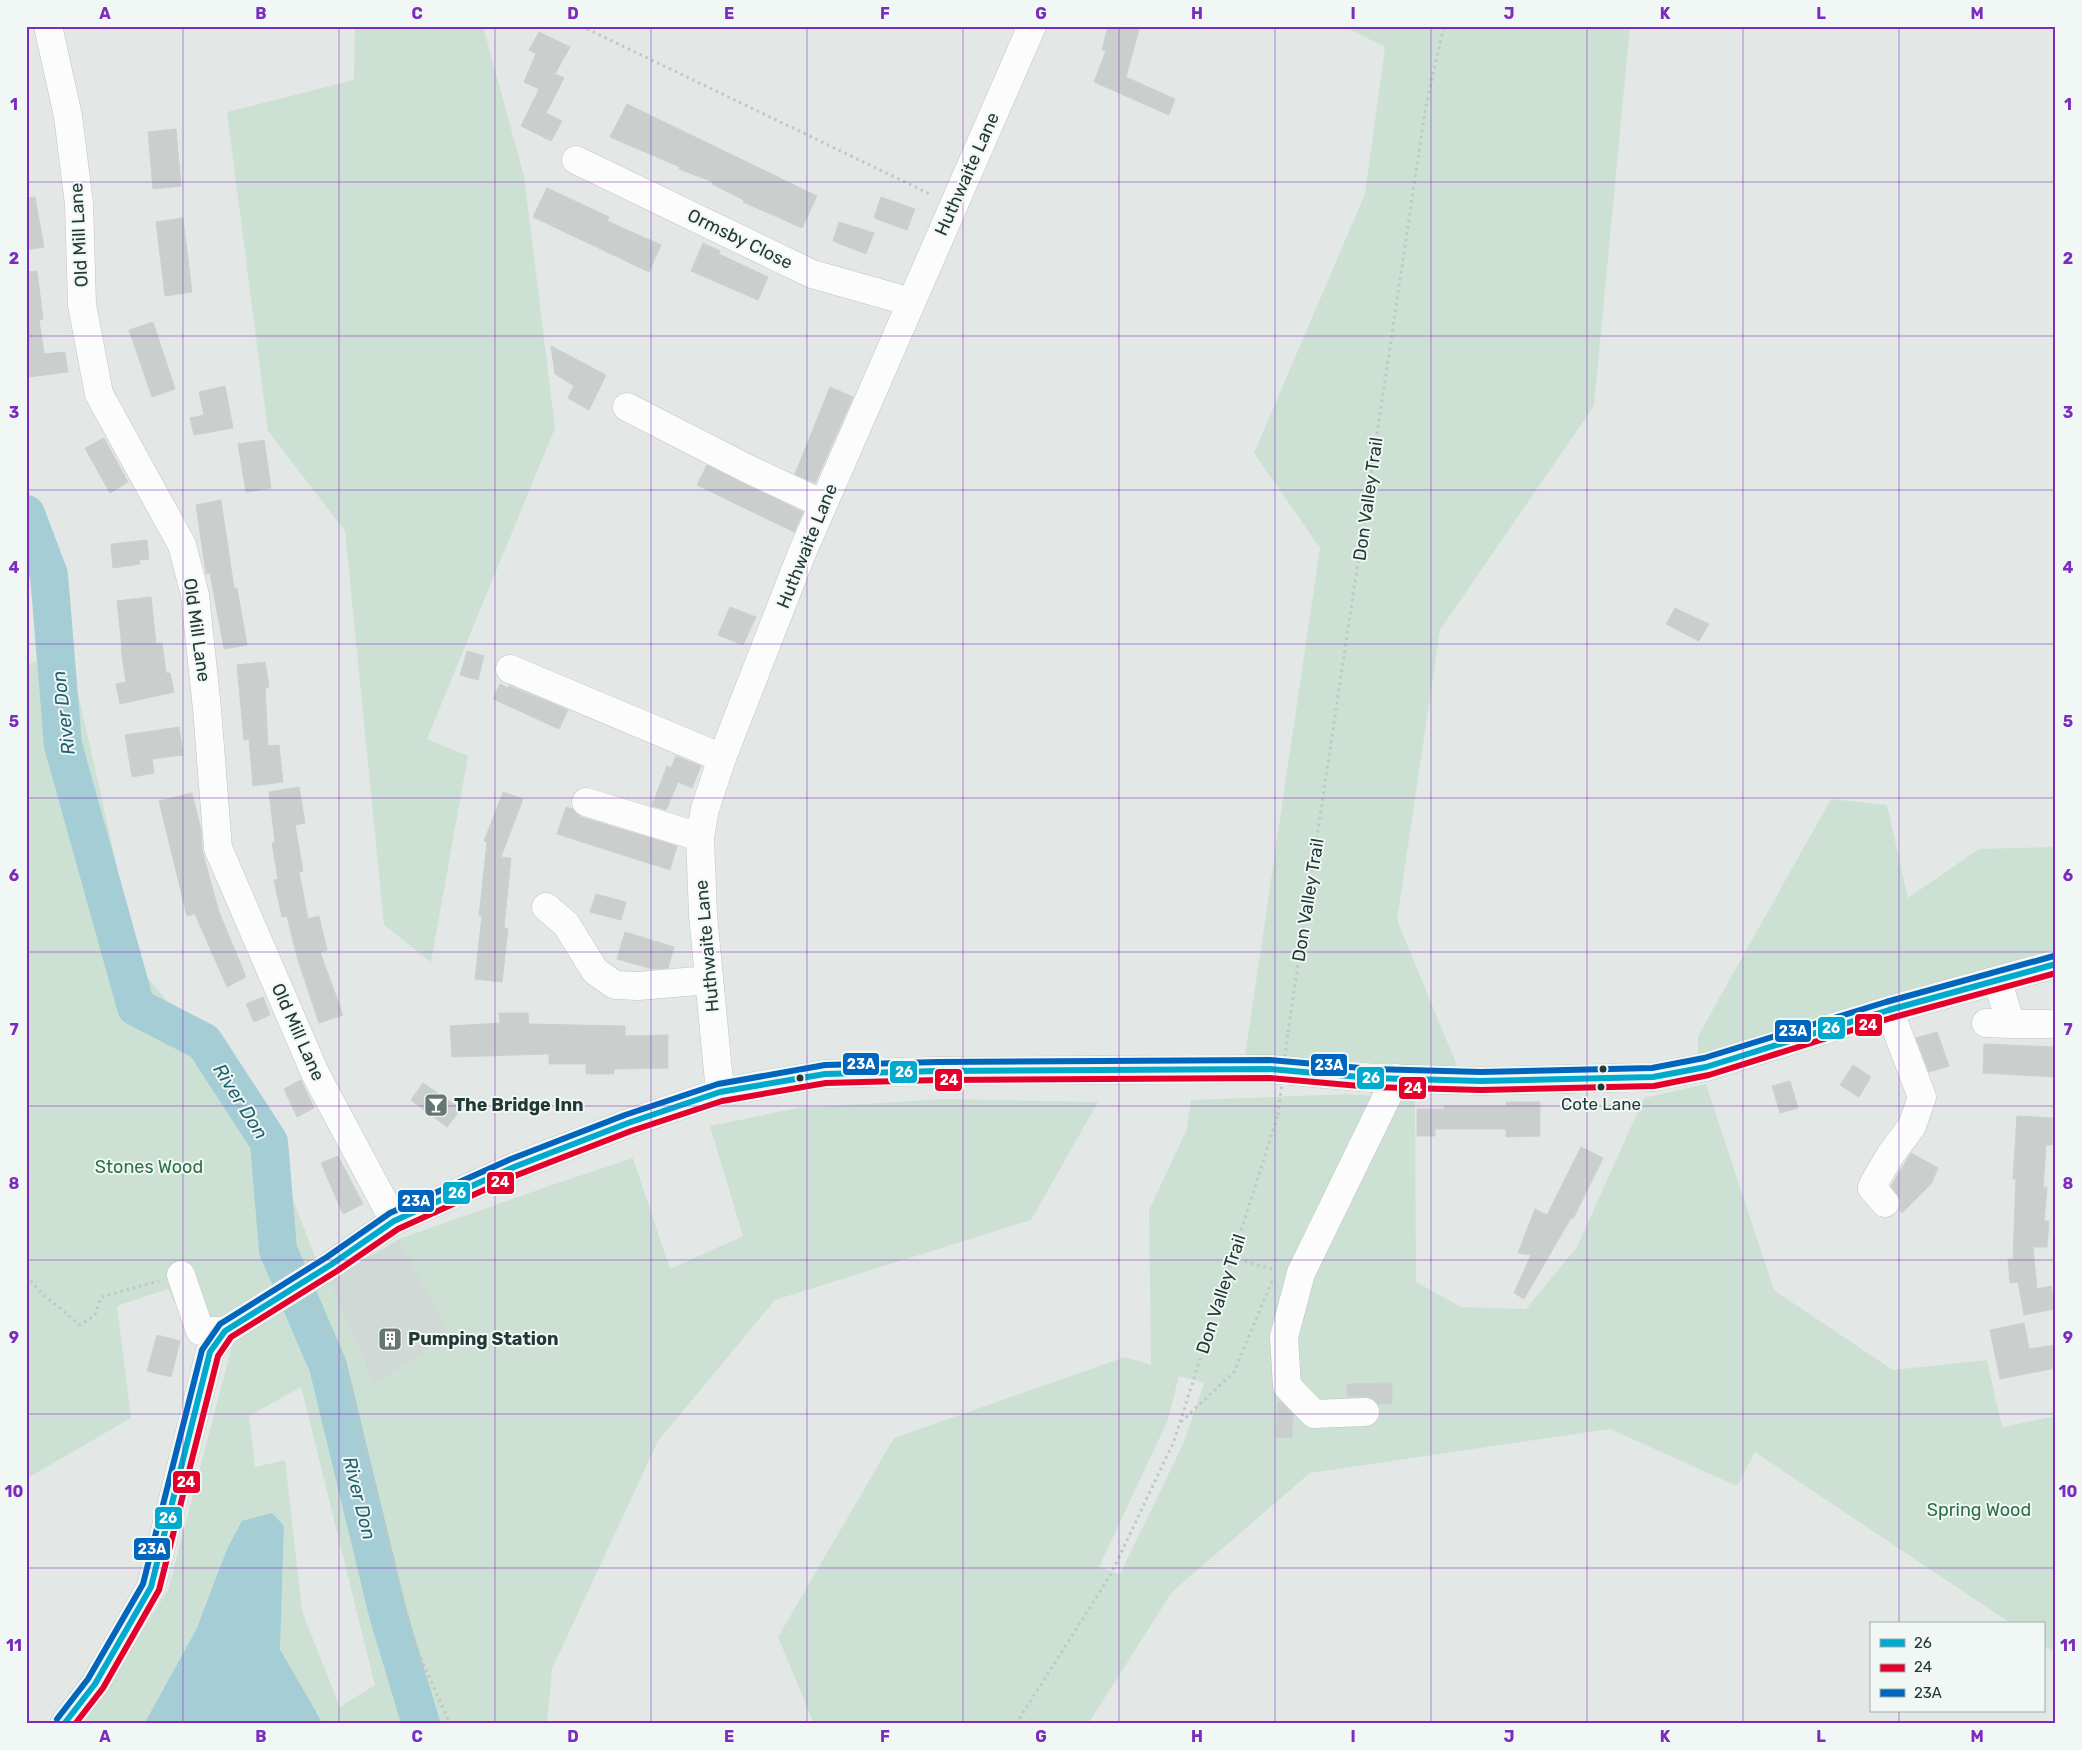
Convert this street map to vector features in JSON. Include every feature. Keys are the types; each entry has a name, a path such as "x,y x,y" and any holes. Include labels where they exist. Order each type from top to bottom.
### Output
{"street":[{"name":"Old Mill Lane","path":"48,26 68,116 79,204 82,305 99,394 182,545 195,595 207,709 218,848 315,1073 394,1220"},
{"name":"Huthwaite Lane","path":"720,1092 703,915 700,837 705,809 722,758 802,553 1032,26"},
{"name":"Ormsby Close","path":"576,160 812,274 911,302"},
{"path":"627,407 748,469 823,504"},
{"path":"510,669 722,758"},
{"path":"586,802 700,837"},
{"path":"543,904 566,924 595,971 615,985 638,986 709,980"},
{"path":"64,1724 95,1684 151,1587 210,1352 225,1330 261,1308 314,1284 394,1220 514,1168 628,1123 720,1092 826,1074 986,1070 1269,1069 1371,1078 1481,1081 1653,1077 1706,1067 1889,1010 2056,964"},
{"path":"1997,980 1999,1023 2050,1024"},
{"path":"1885,1203 1872,1188 1891,1154 1912,1126 1922,1097 1889,1010"},
{"path":"1365,1412 1314,1414 1287,1386 1284,1337 1301,1273 1396,1078"},
{"path":"181,1275 200,1331 225,1330"}],"path":[{"path":"581,26 953,205"},
{"name":"Don Valley Trail","path":"1016,1724 1111,1574 1174,1441 1278,1115 1288,1032 1426,105 1444,26"},
{"path":"1232,1258 1276,1272"},
{"path":"1180,1424 1234,1372 1280,1263"},
{"path":"26,1276 45,1296 80,1325 95,1315 101,1298 181,1275"},
{"path":"314,1284 346,1373 414,1642 450,1724"}],"shaded area":[{"path":"399,1239 451,1335 374,1385 329,1281"}],"green space":[{"path":"355,26 483,26 524,176 555,428 427,739 468,756 431,962 384,925 345,531 268,431 227,112 354,80"},
{"path":"1343,26 1630,26 1594,406 1440,630 1397,920 1458,1068 1244,1063 1320,548 1254,453 1365,194 1385,47"},
{"name":"Stones Wood","path":"68,649 140,969 256,1104 316,1259 191,1334 168,1289 117,1306 131,1418 26,1479 26,665"},
{"path":"1831,799 1887,805 1908,898 1979,849 2056,847 2056,951 1698,1058 1698,1036"},
{"name":"Spring Wood","path":"1706,1084 1774,1290 1893,1370 1987,1360 2002,1427 2056,1416 2056,1653 2044,1646 2044,1622 2009,1622 1755,1452 1737,1486 1610,1429 1310,1473 1172,1592 1088,1724 814,1724 778,1637 894,1438 1125,1357 1151,1365 1149,1210 1187,1129 1191,1100 1350,1094 1415,1099 1416,1282 1461,1307 1526,1309 1577,1247 1644,1098","holes":["1179,1376 1204,1383 1184,1442 1120,1574 1099,1567 1168,1420"]},
{"path":"944,1099 1098,1102 1031,1220 775,1300 658,1441 552,1669 547,1724 323,1724 280,1649 284,1526 227,1549 196,1630 144,1724 84,1724 168,1590 234,1338 329,1281 374,1385 451,1335 399,1239 633,1158 670,1269 743,1236 710,1126 798,1108","holes":["301,1387 375,1685 340,1707 302,1611 285,1460 255,1467 249,1416"]}],"water":[{"path":"272,1513 284,1526 280,1649 323,1724 144,1724 196,1630 227,1549 242,1521"}],"building":[{"path":"1108,26 1140,26 1126,77 1175,99 1169,115 1094,82 1106,51 1102,50"},
{"path":"539,32 570,47 555,74 564,78 546,113 562,121 551,141 521,126 539,89 524,82 536,54 529,50"},
{"path":"627,104 817,196 802,228 743,202 744,200 712,184 713,182 679,169 680,167 610,137"},
{"path":"176,129 181,186 153,189 148,132"},
{"path":"547,188 609,217 607,221 661,245 649,272 533,217"},
{"path":"35,197 44,247 26,250 26,198"},
{"path":"881,197 915,209 907,230 874,218"},
{"path":"183,218 192,292 165,296 156,222"},
{"path":"839,222 874,233 866,254 833,241"},
{"path":"703,243 720,251 719,254 768,277 758,300 691,271"},
{"path":"37,271 43,319 39,320 44,354 65,352 68,372 29,377 26,362 26,272"},
{"path":"153,322 175,389 152,397 129,330"},
{"path":"551,346 606,375 589,410 568,398 574,386 555,374"},
{"path":"225,386 233,428 194,435 190,418 204,415 199,392"},
{"path":"830,387 853,397 815,483 795,474"},
{"path":"104,438 128,482 110,493 85,448"},
{"path":"264,440 271,488 246,492 238,444"},
{"path":"707,465 803,512 794,532 697,485"},
{"path":"221,500 234,588 237,588 247,645 224,649 210,573 206,574 196,505"},
{"path":"147,540 149,559 139,560 140,564 113,568 111,544"},
{"path":"151,597 156,644 162,643 166,673 170,673 174,692 120,704 116,684 126,682 117,601"},
{"path":"730,607 756,617 743,645 718,635"},
{"path":"1675,608 1709,624 1699,641 1666,624"},
{"path":"467,651 484,656 478,680 460,675"},
{"path":"265,662 269,687 265,688 268,746 279,745 283,782 253,786 249,739 244,740 237,665"},
{"path":"500,684 568,710 559,729 493,699"},
{"path":"179,727 183,755 152,759 154,773 132,777 125,735"},
{"path":"676,756 701,766 692,788 678,782 666,810 652,806 667,766 671,768"},
{"path":"299,787 305,823 295,825 303,871 299,872 308,919 319,916 327,950 320,952 343,1015 319,1023 297,957 287,916 282,917 274,880 278,879 272,843 275,842 269,792"},
{"path":"503,792 523,799 501,857 511,858 504,928 508,929 502,982 475,979 482,916 479,916 487,842 484,841"},
{"path":"192,793 201,830 202,850 219,912 246,977 227,987 195,914 187,916 159,801"},
{"path":"566,807 573,809 581,817 677,846 670,870 557,834"},
{"path":"596,894 626,902 621,920 590,912"},
{"path":"625,932 674,947 668,968 653,969 617,959"},
{"path":"263,997 270,1015 254,1022 246,1004"},
{"path":"499,1013 528,1013 529,1024 625,1026 625,1036 668,1035 668,1068 614,1069 614,1074 586,1074 586,1064 549,1064 549,1054 452,1057 450,1026 500,1023"},
{"path":"1937,1032 1949,1066 1929,1072 1916,1038"},
{"path":"1984,1044 2056,1047 2056,1077 1983,1073"},
{"path":"1853,1065 1871,1077 1859,1097 1840,1085"},
{"path":"301,1080 314,1108 297,1117 284,1089"},
{"path":"1790,1081 1798,1108 1780,1113 1772,1086"},
{"name":"The Bridge Inn","path":"423,1083 461,1109 447,1127 411,1100"},
{"path":"1506,1102 1540,1102 1540,1136 1506,1137 1506,1129 1435,1129 1435,1136 1417,1136 1417,1109 1444,1109 1444,1106 1506,1106"},
{"path":"2017,1116 2053,1118 2052,1145 2046,1145 2043,1187 2047,1187 2044,1221 2049,1221 2047,1247 2033,1247 2037,1289 2051,1286 2055,1309 2024,1315 2018,1282 2010,1283 2008,1259 2013,1259 2016,1179 2013,1179"},
{"path":"1581,1147 1603,1158 1573,1219 1571,1218 1524,1299 1514,1293 1531,1255 1518,1253 1535,1209 1547,1215"},
{"path":"1911,1153 1938,1168 1931,1184 1902,1213 1899,1209 1900,1200 1891,1186"},
{"path":"338,1156 363,1204 343,1214 321,1163"},
{"path":"2024,1323 2029,1349 2056,1345 2056,1368 2000,1379 1990,1330"},
{"name":"Pumping Station","path":"397,1328 403,1344 382,1350 377,1335"},
{"path":"157,1335 180,1341 171,1377 147,1371"},
{"path":"1392,1383 1392,1404 1378,1404 1373,1398 1365,1396 1347,1397 1347,1384"},
{"path":"1278,1402 1281,1402 1293,1415 1292,1438 1276,1437"}],"waterway":[{"name":"River Don","path":"26,514 49,575 63,745 136,1007 204,1042 269,1142 278,1250 328,1366 388,1614 421,1724"}],"transit line":[{"name":"23A","path":"57,1719 88,1679 143,1584 202,1350 220,1324 327,1257 390,1213 511,1159 625,1115 718,1084 825,1065 938,1062 1269,1060 1372,1069 1481,1072 1652,1068 1704,1058 1886,1002 2054,956"},
{"name":"26","path":"64,1724 95,1684 151,1587 210,1352 225,1331 332,1264 394,1221 514,1167 628,1123 720,1092 825,1074 938,1071 1269,1069 1371,1078 1481,1081 1653,1077 1706,1067 1889,1010 2056,964"},
{"name":"24","path":"75,1724 103,1688 159,1590 218,1356 231,1337 337,1271 398,1229 517,1175 631,1131 722,1101 826,1083 938,1080 1269,1078 1371,1087 1481,1090 1654,1086 1709,1075 1891,1018 2056,973"}],"place":[{"name":"Cote Lane","path":"1601,1087"},
{"name":"The Bridge Inn","path":"436,1105"},
{"name":"Pumping Station","path":"390,1339"}]}
